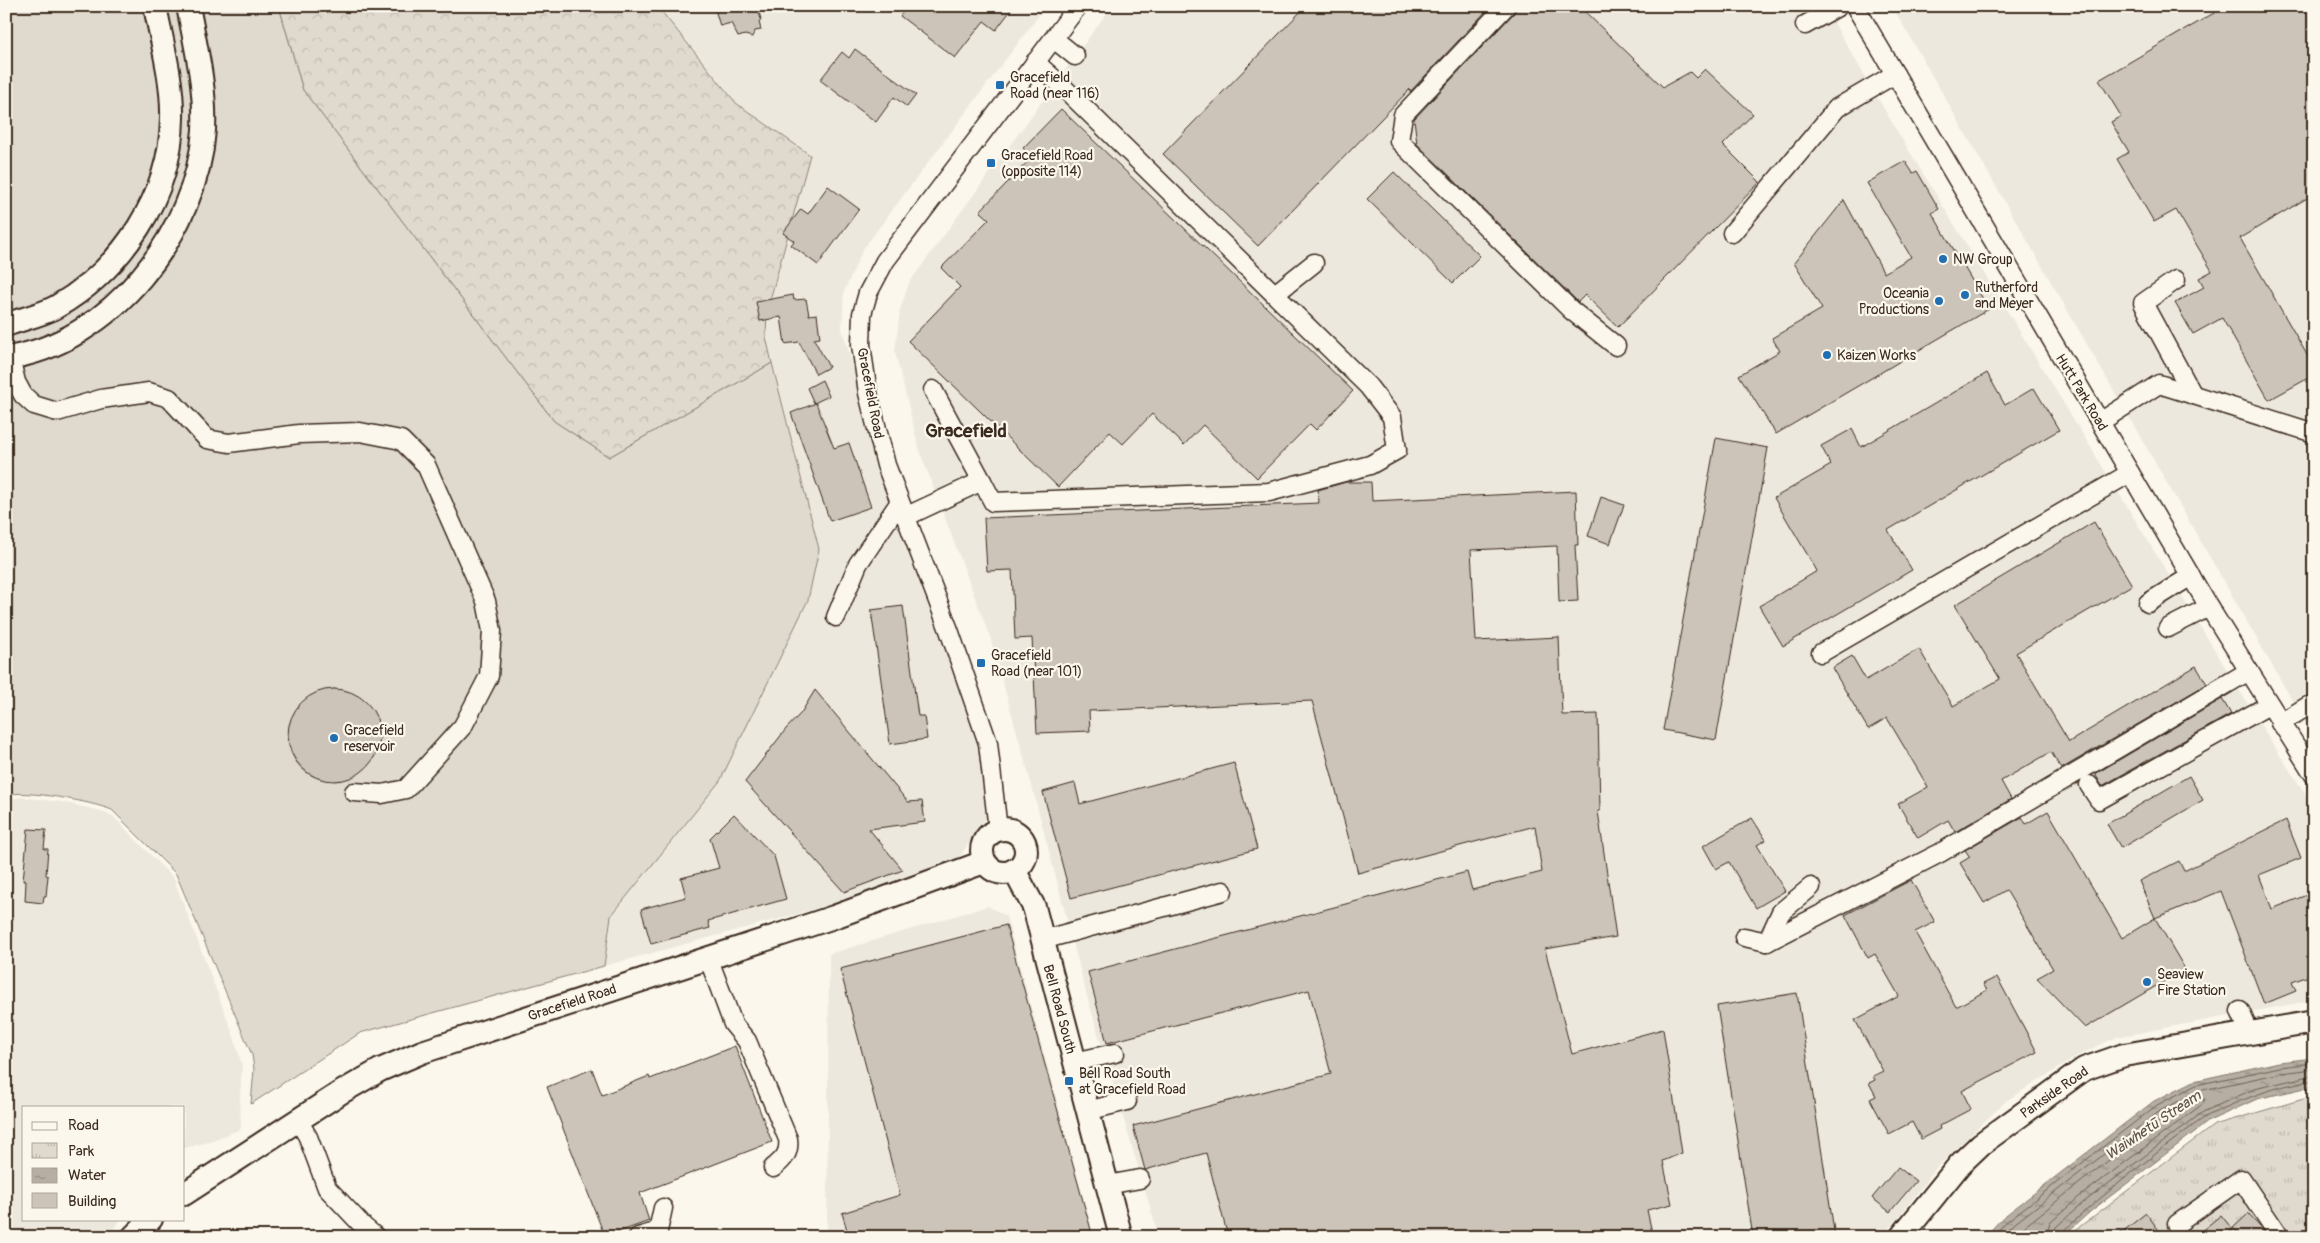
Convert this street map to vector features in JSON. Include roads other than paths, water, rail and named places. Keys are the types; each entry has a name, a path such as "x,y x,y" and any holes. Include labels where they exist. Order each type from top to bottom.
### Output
{"main road":[{"path":"6,325 54,308 96,279 128,245 151,205 166,159 172,120 168,73 155,6"},
{"path":"8,358 52,344 96,320 136,284 171,238 189,196 204,133 203,85 188,6"},
{"path":"998,830 1013,832 1024,843 1024,859 1014,870 1006,873 997,872 984,862 982,846 991,833 998,830"},
{"name":"Gracefield Road","path":"185,1193 298,1120 380,1070 422,1052 834,917 984,862"},
{"name":"Bell Road South","path":"1014,870 1034,907 1121,1237"},
{"name":"Parkside Road","path":"1901,1237 1960,1164 1974,1150 2084,1069 2124,1055 2314,1022"},
{"path":"133,1237 150,1220"}],"street":[{"name":"Gracefield Road","path":"998,830 988,743 949,630 886,465 868,393 861,345 862,314 868,293 885,262 1078,6"},
{"path":"1506,6 1403,115 1399,141 1571,310 1616,346"},
{"path":"1805,25 1839,6"},
{"name":"Hutt Park Road","path":"1855,6 2209,607 2314,775"},
{"path":"1054,39 1075,56"},
{"path":"933,390 993,502 1269,492 1370,465 1397,450 1392,417 1368,386 1062,86 1035,62"},
{"path":"1732,233 1836,108 1895,74"},
{"path":"1274,294 1314,263"},
{"path":"2176,280 2143,303 2193,394"},
{"path":"8,358 16,382 23,395 34,404 58,412 101,399 149,392 169,398 207,439 229,443 299,434 360,432 401,440 426,465 486,601 492,631 489,676 463,726 406,789 382,794 354,792"},
{"path":"2100,422 2159,384 2314,433"},
{"path":"1821,653 2130,473"},
{"path":"836,616 858,564 902,510 982,480"},
{"path":"2148,603 2191,576"},
{"path":"2168,628 2209,607"},
{"path":"1744,937 1767,942 1940,853 2249,671"},
{"path":"2089,785 2099,800 2269,705"},
{"path":"2280,723 2308,706 2314,707"},
{"path":"1767,942 1781,912 1811,887"},
{"path":"1042,940 1223,891"},
{"path":"708,957 733,1024 747,1041 788,1139 789,1148 784,1159 773,1168"},
{"path":"2240,1011 2250,1034"},
{"path":"1074,1062 1115,1053"},
{"path":"1087,1111 1128,1101"},
{"path":"298,1120 308,1136 327,1188 364,1228 376,1237"},
{"path":"1107,1185 1140,1179"},
{"path":"2177,1224 2241,1179 2280,1237"},
{"path":"638,1237 658,1231 664,1208"}],"water":[{"name":"Waiwhetū Stream","path":"2314,1058 2314,1086 2257,1099 2209,1121 2091,1211 2062,1237 1985,1237 2002,1218 2154,1101 2194,1081 2279,1062"}],"place":[{"name":"Gracefield Road (near 116)","path":"1000,85"},
{"name":"Gracefield Road (opposite 114)","path":"991,163"},
{"name":"NW Group","path":"1943,259"},
{"name":"Rutherford and Meyer","path":"1965,295"},
{"name":"Oceania Productions","path":"1939,301"},
{"name":"Kaizen Works","path":"1827,355"},
{"name":"Gracefield Road (near 101)","path":"981,663"},
{"name":"Gracefield reservoir","path":"334,738"},
{"name":"Seaview Fire Station","path":"2147,982"},
{"name":"Bell Road South at Gracefield Road","path":"1069,1081"}],"district":[{"name":"Gracefield","path":"966,430"}]}
